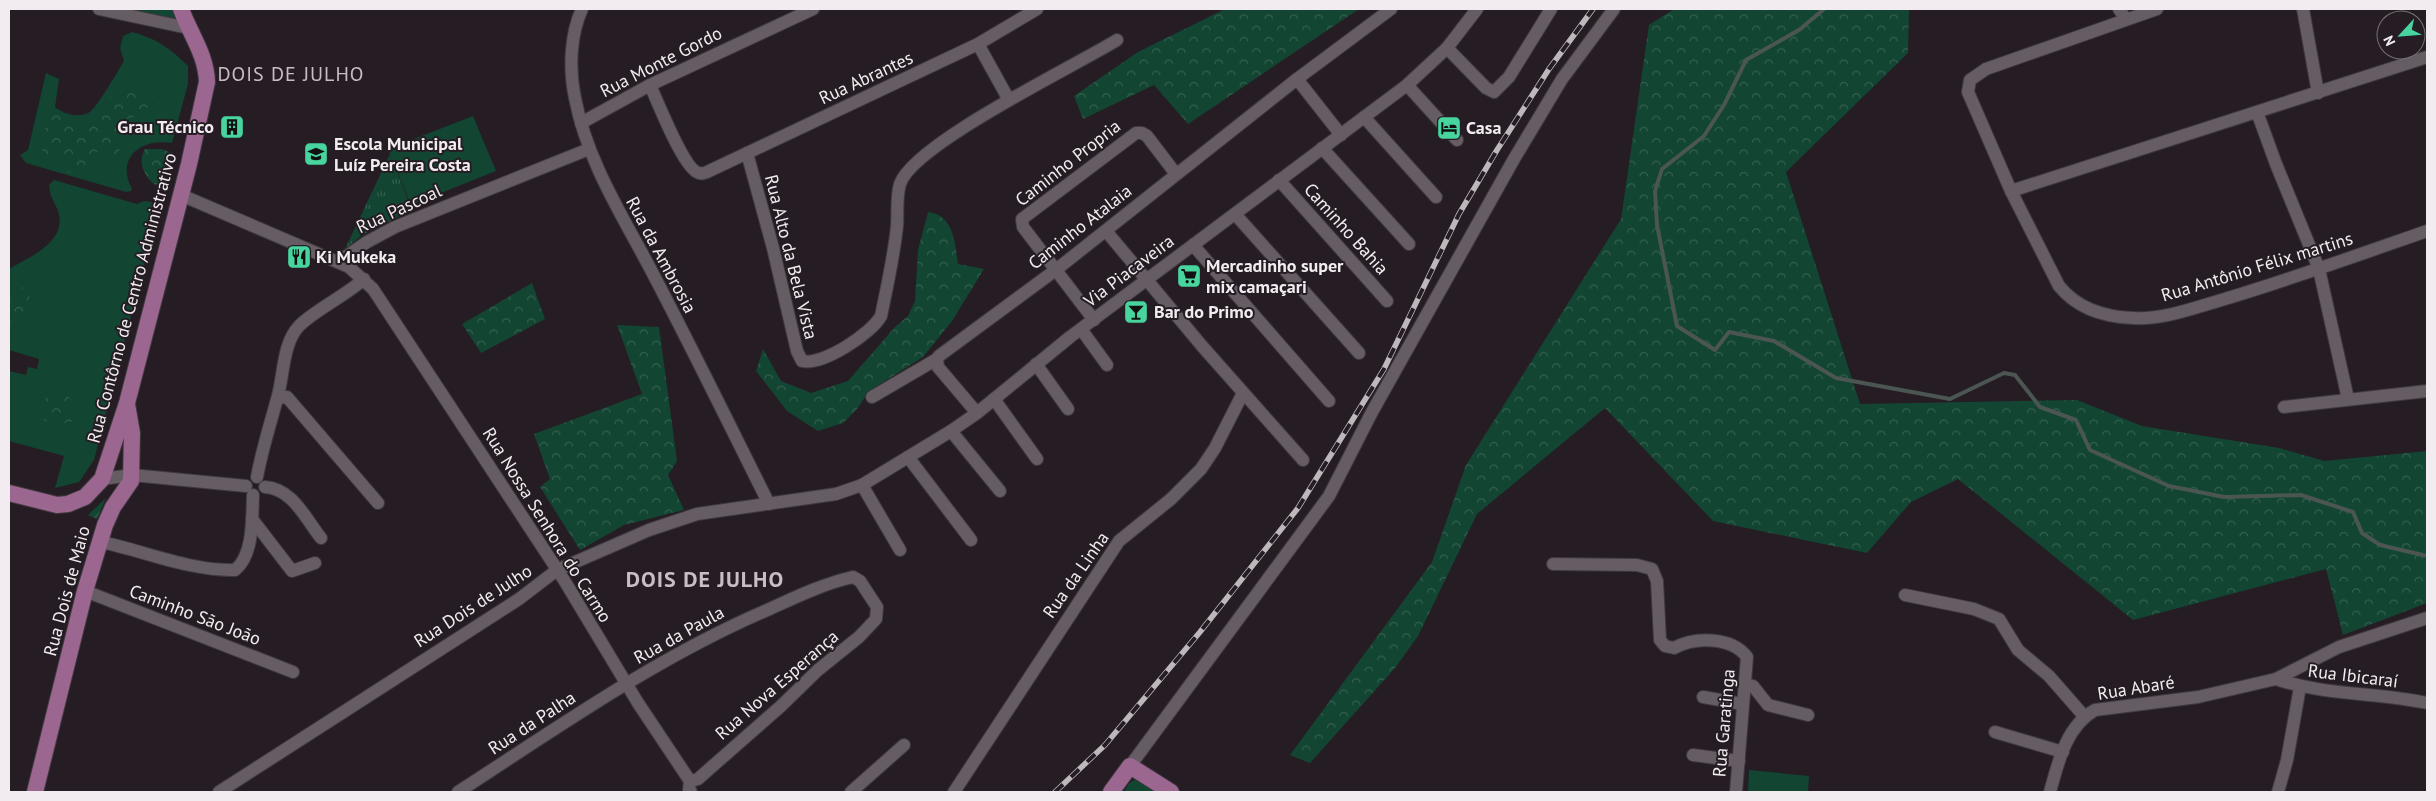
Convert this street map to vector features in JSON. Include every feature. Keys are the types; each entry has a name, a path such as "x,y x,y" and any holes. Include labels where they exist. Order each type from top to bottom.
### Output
{"main road":[{"name":"Rua Contôrno de Centro Administrativo","path":"9,493 49,503 68,504 85,497 102,479 127,403 181,195 207,82 202,53 180,9"},
{"name":"Rua Dois de Maio","path":"35,792 85,591 113,506 128,486 132,475 132,433 127,403"},
{"path":"1111,792 1130,766 1171,792"}],"street":[{"path":"99,9 124,11 188,28"},
{"name":"Rua da Ambrosia","path":"582,9 575,32 572,77 581,123 589,149 612,199 651,270 769,504"},
{"name":"Rua Monte Gordo","path":"581,123 650,85 813,9"},
{"name":"Rua Abrantes","path":"650,85 685,158 695,171 700,174 978,44 1037,9"},
{"name":"Caminho Atalaia","path":"872,397 937,359 1057,269 1297,79 1392,9"},
{"name":"Via Piacaveira","path":"769,504 836,494 862,485 951,431 1146,279 1407,85 1447,48 1477,9"},
{"path":"1447,48 1486,88 1494,92 1509,77 1552,9"},
{"path":"1130,766 1329,496 1372,412 1514,159 1562,79 1614,9"},
{"path":"2123,14 2157,9"},
{"path":"2304,9 2318,93"},
{"name":"Rua Antônio Félix martins","path":"2123,14 1976,74 1970,80 1968,92 2012,191 2059,286 2074,302 2098,313 2133,319 2173,314 2320,269 2427,232"},
{"name":"Rua Alto da Bela Vista","path":"746,153 773,248 797,351 802,361 810,363 862,337 878,323 881,316 897,225 900,185 907,172 946,140 1009,100 1117,40"},
{"path":"978,44 1009,100"},
{"path":"2012,191 2427,57"},
{"path":"1297,79 1340,135"},
{"path":"1407,85 1457,140"},
{"path":"2257,112 2276,164 2320,269 2348,399"},
{"path":"1364,117 1436,197"},
{"name":"Caminho Propria","path":"1057,269 1023,227 1021,221 1025,216 1136,133 1148,136 1176,174"},
{"path":"1322,148 1409,244"},
{"name":"Rua Pascoal","path":"338,262 367,242 395,228 589,149"},
{"name":"Caminho Bahia","path":"1279,180 1387,301"},
{"name":"Rua Nossa Senhora do Carmo","path":"181,195 349,267 373,289 571,592 689,789"},
{"path":"1235,214 1359,353"},
{"path":"1106,230 1243,393 1303,460"},
{"path":"1192,245 1330,401"},
{"path":"1057,269 1094,320"},
{"path":"261,482 264,443 278,398 285,361 295,332 305,322 364,279"},
{"path":"1081,329 1107,365"},
{"path":"937,359 938,367 977,412"},
{"path":"1036,364 1068,409"},
{"path":"2284,407 2427,391"},
{"name":"Rua da Linha","path":"954,792 1115,547 1131,529 1186,486 1201,469 1215,448 1243,393"},
{"path":"278,398 287,397 378,502"},
{"path":"994,399 1037,459"},
{"path":"951,431 1000,491"},
{"path":"908,457 971,540"},
{"path":"102,479 132,475 250,490"},
{"path":"101,542 202,567 222,571 235,570 245,557 252,519 249,480 261,482 279,489 289,496 321,538"},
{"path":"862,485 900,550"},
{"name":"Rua Dois de Julho","path":"219,792 519,599 557,570 649,530 697,514 741,506 769,504"},
{"path":"252,519 292,572 314,563"},
{"path":"571,592 573,573 582,559"},
{"name":"Rua Garatinga","path":"1553,564 1637,565 1652,569 1657,582 1660,640 1665,646 1674,648 1684,642 1698,639 1733,645 1747,656 1736,792"},
{"name":"Rua da Paula","path":"626,685 720,630 828,583 853,578 860,581 876,607"},
{"name":"Caminho São João","path":"85,591 293,672"},
{"path":"1905,595 1974,609 1998,619 2018,650 2049,676 2084,716"},
{"name":"Rua Nova Esperança","path":"689,789 818,670 859,638 876,619 876,607"},
{"name":"Rua Abaré","path":"2050,792 2071,734 2084,716 2102,707 2198,697 2276,679 2339,647 2427,618"},
{"name":"Rua Ibicaraí","path":"2276,679 2300,687 2427,703"},
{"path":"1744,684 1753,686 1768,705 1808,715"},
{"name":"Rua da Palha","path":"458,792 626,685"},
{"path":"2278,792 2287,760 2300,687"},
{"path":"1703,697 1743,704"},
{"path":"1995,732 2063,752"},
{"path":"851,792 904,745"},
{"path":"1694,755 1739,761"}],"green space":[{"path":"134,9 172,9 176,23 132,12"},
{"path":"1225,9 1359,9 1188,124 1154,85 1083,119 1074,96 1138,52"},
{"path":"1674,9 1909,9 1908,53 1786,172 1860,404 2077,400 2142,426 2279,448 2324,461 2427,451 2427,603 2343,635 2326,569 2133,620 1958,479 1911,502 1867,553 1713,521 1605,408 1477,514 1418,636 1395,668 1310,763 1290,755 1432,562 1466,465 1621,219 1649,25"},
{"path":"132,32 163,45 188,66 188,84 172,143 161,142 151,144 134,152 129,159 127,168 132,189 126,192 26,163 20,155 28,150 46,73 59,79 55,107 71,115 88,113 101,98 124,61 120,48 123,36"},
{"path":"126,88 140,96 151,95 153,98 144,112 123,121 120,128 122,139 119,151 126,160 123,162 107,150 101,149 85,166 75,172 61,171 67,163 68,155 56,158 44,154 40,144 40,134 50,123 52,115 60,114 93,126 99,122 112,92"},
{"path":"473,116 496,171 411,205 388,149"},
{"path":"145,149 161,149 173,153 163,181 155,185 143,168 142,159"},
{"path":"390,154 412,210 362,235 345,249"},
{"path":"54,180 137,204 144,201 160,203 94,460 79,482 55,488 64,456 9,441 9,371 26,375 28,367 37,369 39,359 9,350 9,269 45,247 57,231 60,222 49,185"},
{"path":"928,212 937,214 948,224 954,239 958,264 984,269 952,321 923,357 869,391 857,409 843,423 818,431 787,411 756,371 763,349 781,381 811,393 848,381 895,327 908,316 915,301 918,250"},
{"path":"532,283 545,319 481,353 462,324"},
{"path":"23,287 28,288 32,312 9,329 9,295"},
{"path":"617,325 659,327 677,461 668,475 684,510 624,525 580,550 540,487 550,479 534,434 642,394"},
{"path":"61,392 72,400 74,421 57,425 43,420 36,405 51,394"},
{"path":"106,498 97,519 88,515"},
{"path":"1749,770 1809,776 1808,792 1748,792"},
{"path":"1140,777 1163,792 1124,792 1129,783"}],"waterway":[{"path":"1824,9 1799,30 1746,60 1724,105 1704,136 1662,169 1655,191 1657,225 1677,326 1715,350 1729,332 1774,341 1836,378 1950,399 2004,373 2015,375 2040,407 2076,420 2090,450 2169,486 2224,497 2301,495 2353,512 2362,533 2380,545 2427,556"}],"railway":[{"path":"1055,792 1105,745 1200,632 1298,508 1384,369 1459,214 1549,69 1593,9"}],"place":[{"name":"Grau Técnico","path":"232,127"},
{"name":"Casa","path":"1449,128"},
{"name":"Escola Municipal Luíz Pereira Costa","path":"316,154"},
{"name":"Ki Mukeka","path":"299,257"},
{"name":"Mercadinho super mix camaçari","path":"1189,276"},
{"name":"Bar do Primo","path":"1136,312"}],"district":[{"name":"DOIS DE JULHO","path":"291,74"},
{"name":"DOIS DE JULHO","path":"705,579"}]}
